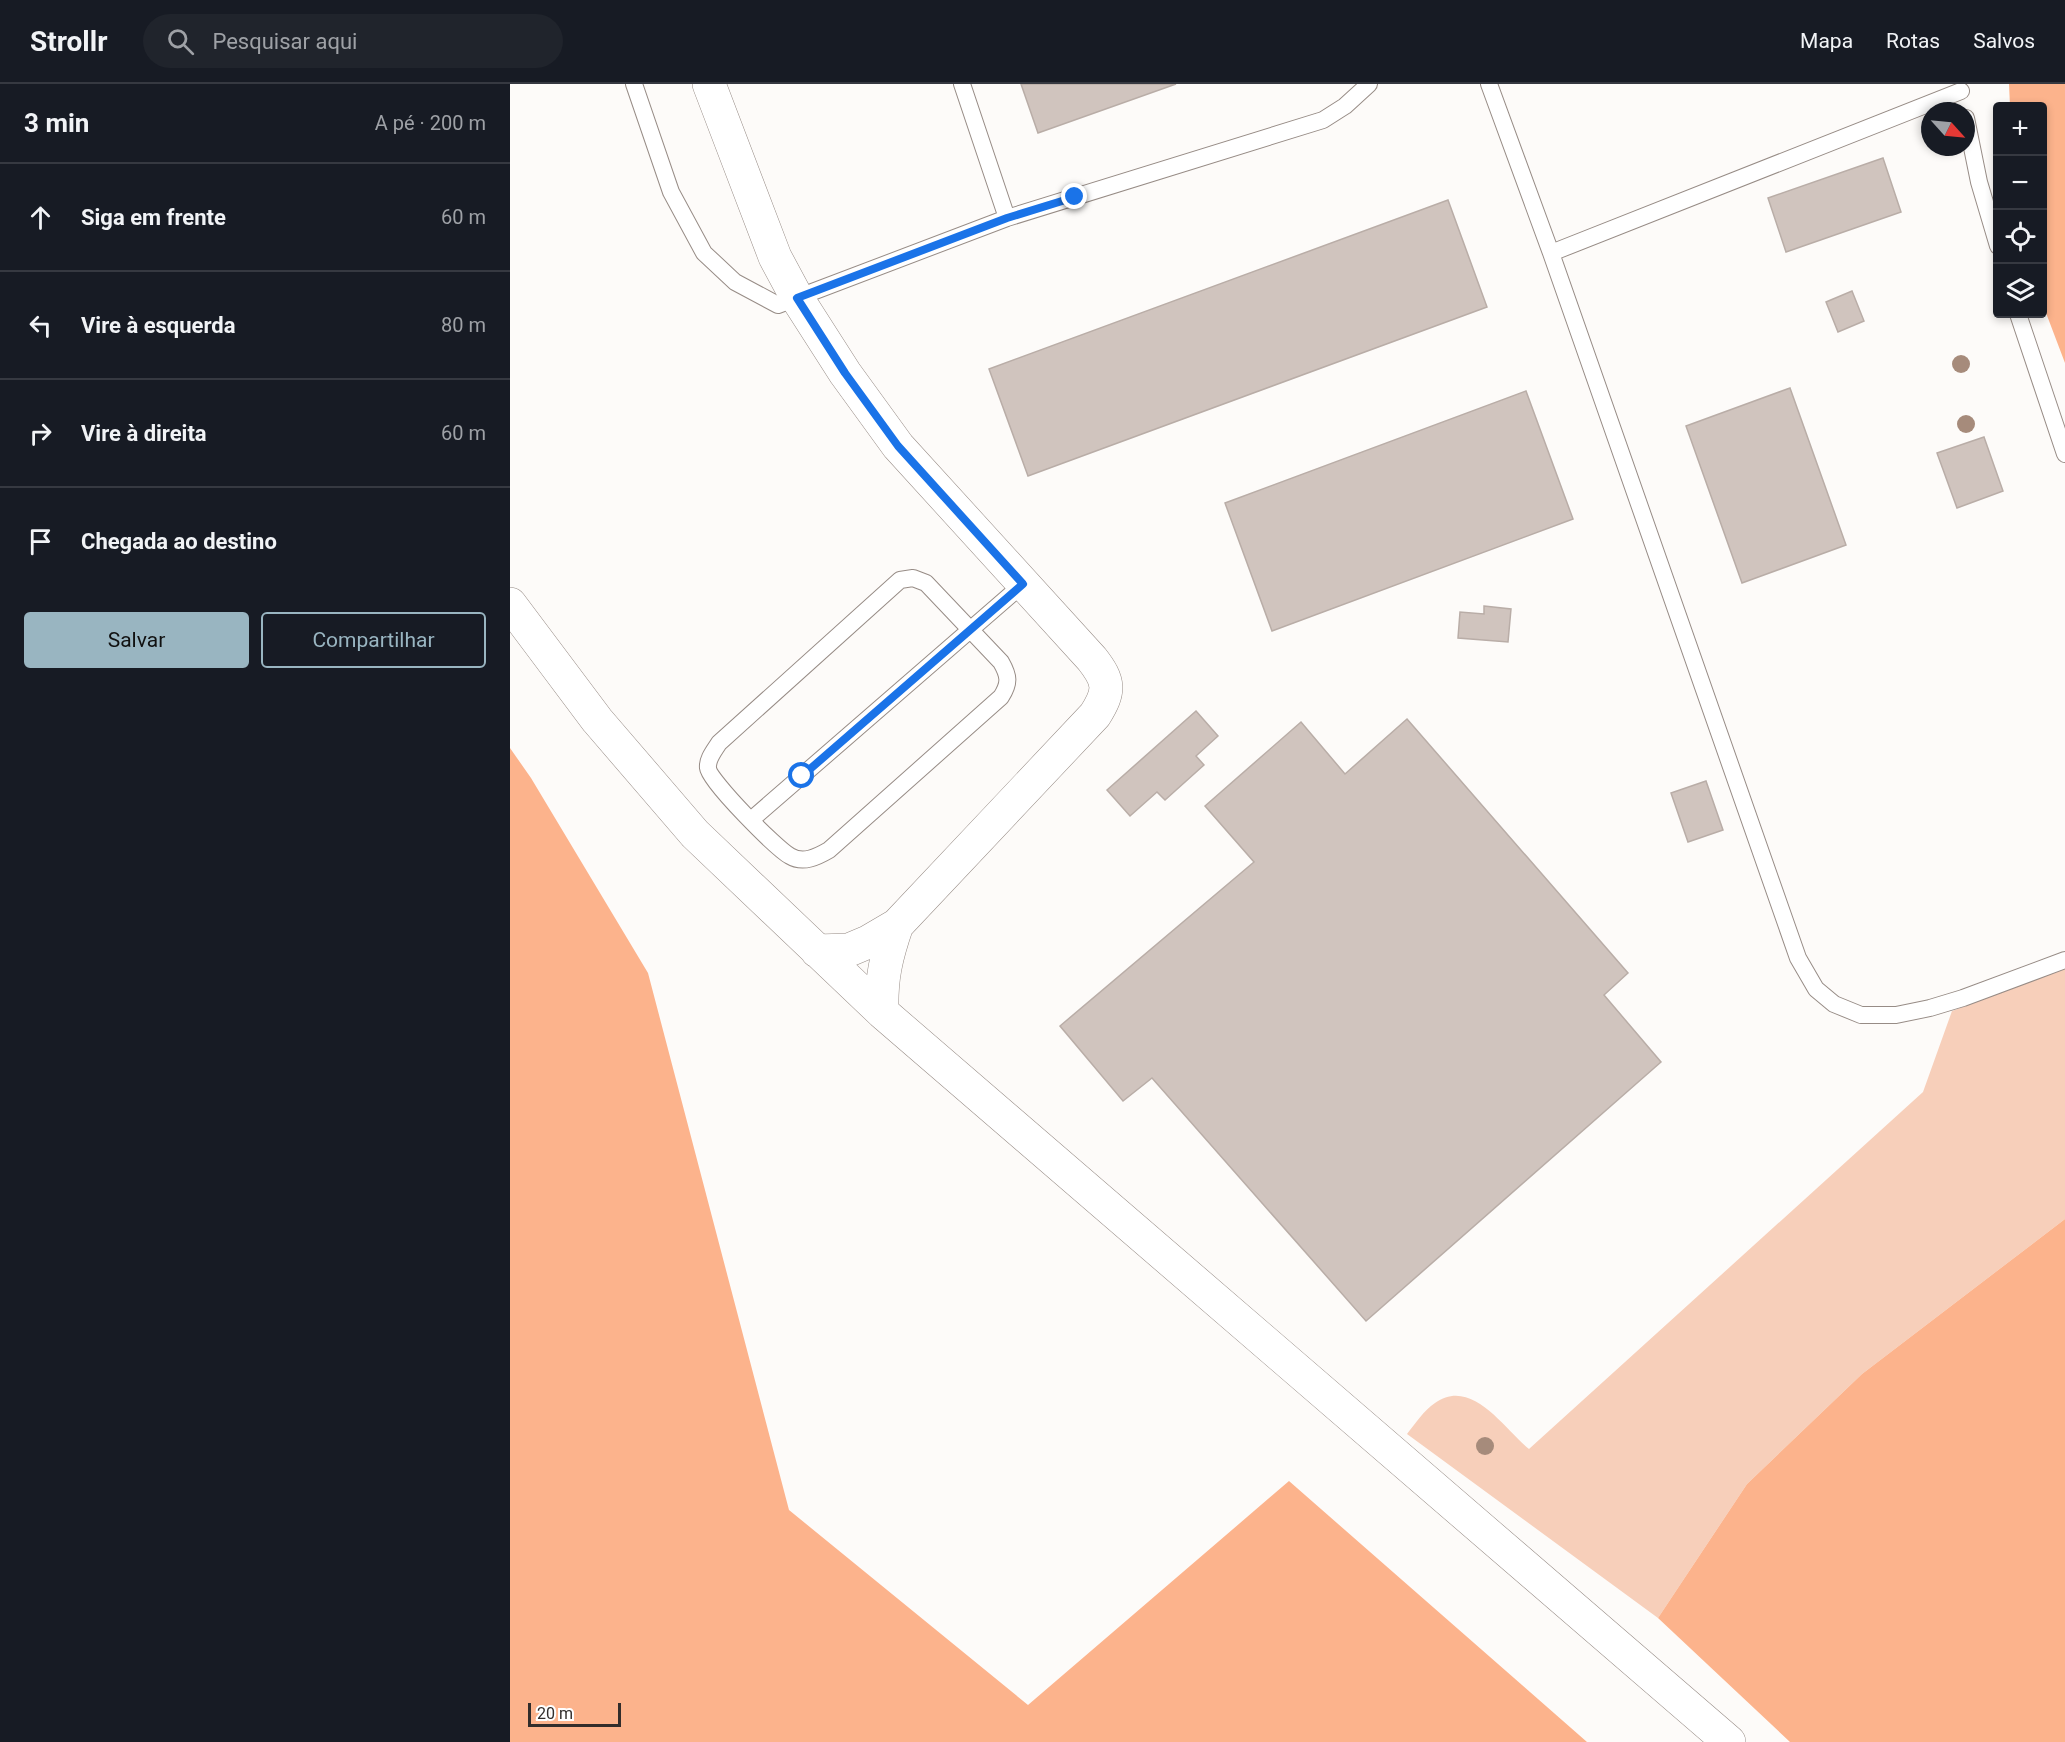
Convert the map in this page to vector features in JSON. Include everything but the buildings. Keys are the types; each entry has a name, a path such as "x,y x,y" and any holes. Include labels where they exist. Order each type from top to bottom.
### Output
{"street":[{"path":"709,84 775,257 797,298 845,373 898,446 1101,670 1106,682 1106,698 1095,715 897,925 849,950 817,951"},
{"path":"510,604 597,720 695,834 882,1012 1729,1742"},
{"path":"882,1012 881,985 886,956 897,925"}],"lane":[{"path":"634,84 670,192 704,253 735,282 778,305 1007,218 1323,120 1345,106 1369,84"},
{"path":"962,84 1007,218"},
{"path":"1489,84 1551,253 1798,958 1816,989 1834,1004 1861,1016 1896,1015 1963,998 2065,960"},
{"path":"1551,253 1961,88"},
{"path":"1974,156 1993,229"},
{"path":"2019,318 2065,454"},
{"path":"913,578 926,583 970,629 1002,662 1008,674 1008,686 1001,697 829,850 816,858 801,860 790,856 714,781 708,769 710,756 719,743 900,580 913,578"},
{"path":"751,820 1023,584"}],"shaded area":[{"path":"2009,84 2065,84 2065,363 2047,316 2047,102 2010,102"},
{"path":"510,748 531,778 648,973 789,1510 1028,1705 1289,1481 1587,1742 510,1742"},
{"path":"2065,969 2065,1219 1862,1374 1747,1484 1658,1618 1407,1434 1423,1413 1435,1403 1449,1397 1462,1396 1486,1409 1529,1449 1923,1092 1952,1011"},
{"path":"2065,1219 2065,1742 1790,1742 1658,1618 1747,1484 1862,1374"}],"route":[{"path":"802,776 1023,584 898,446 845,373 797,298 1007,218 1075,197"}]}
